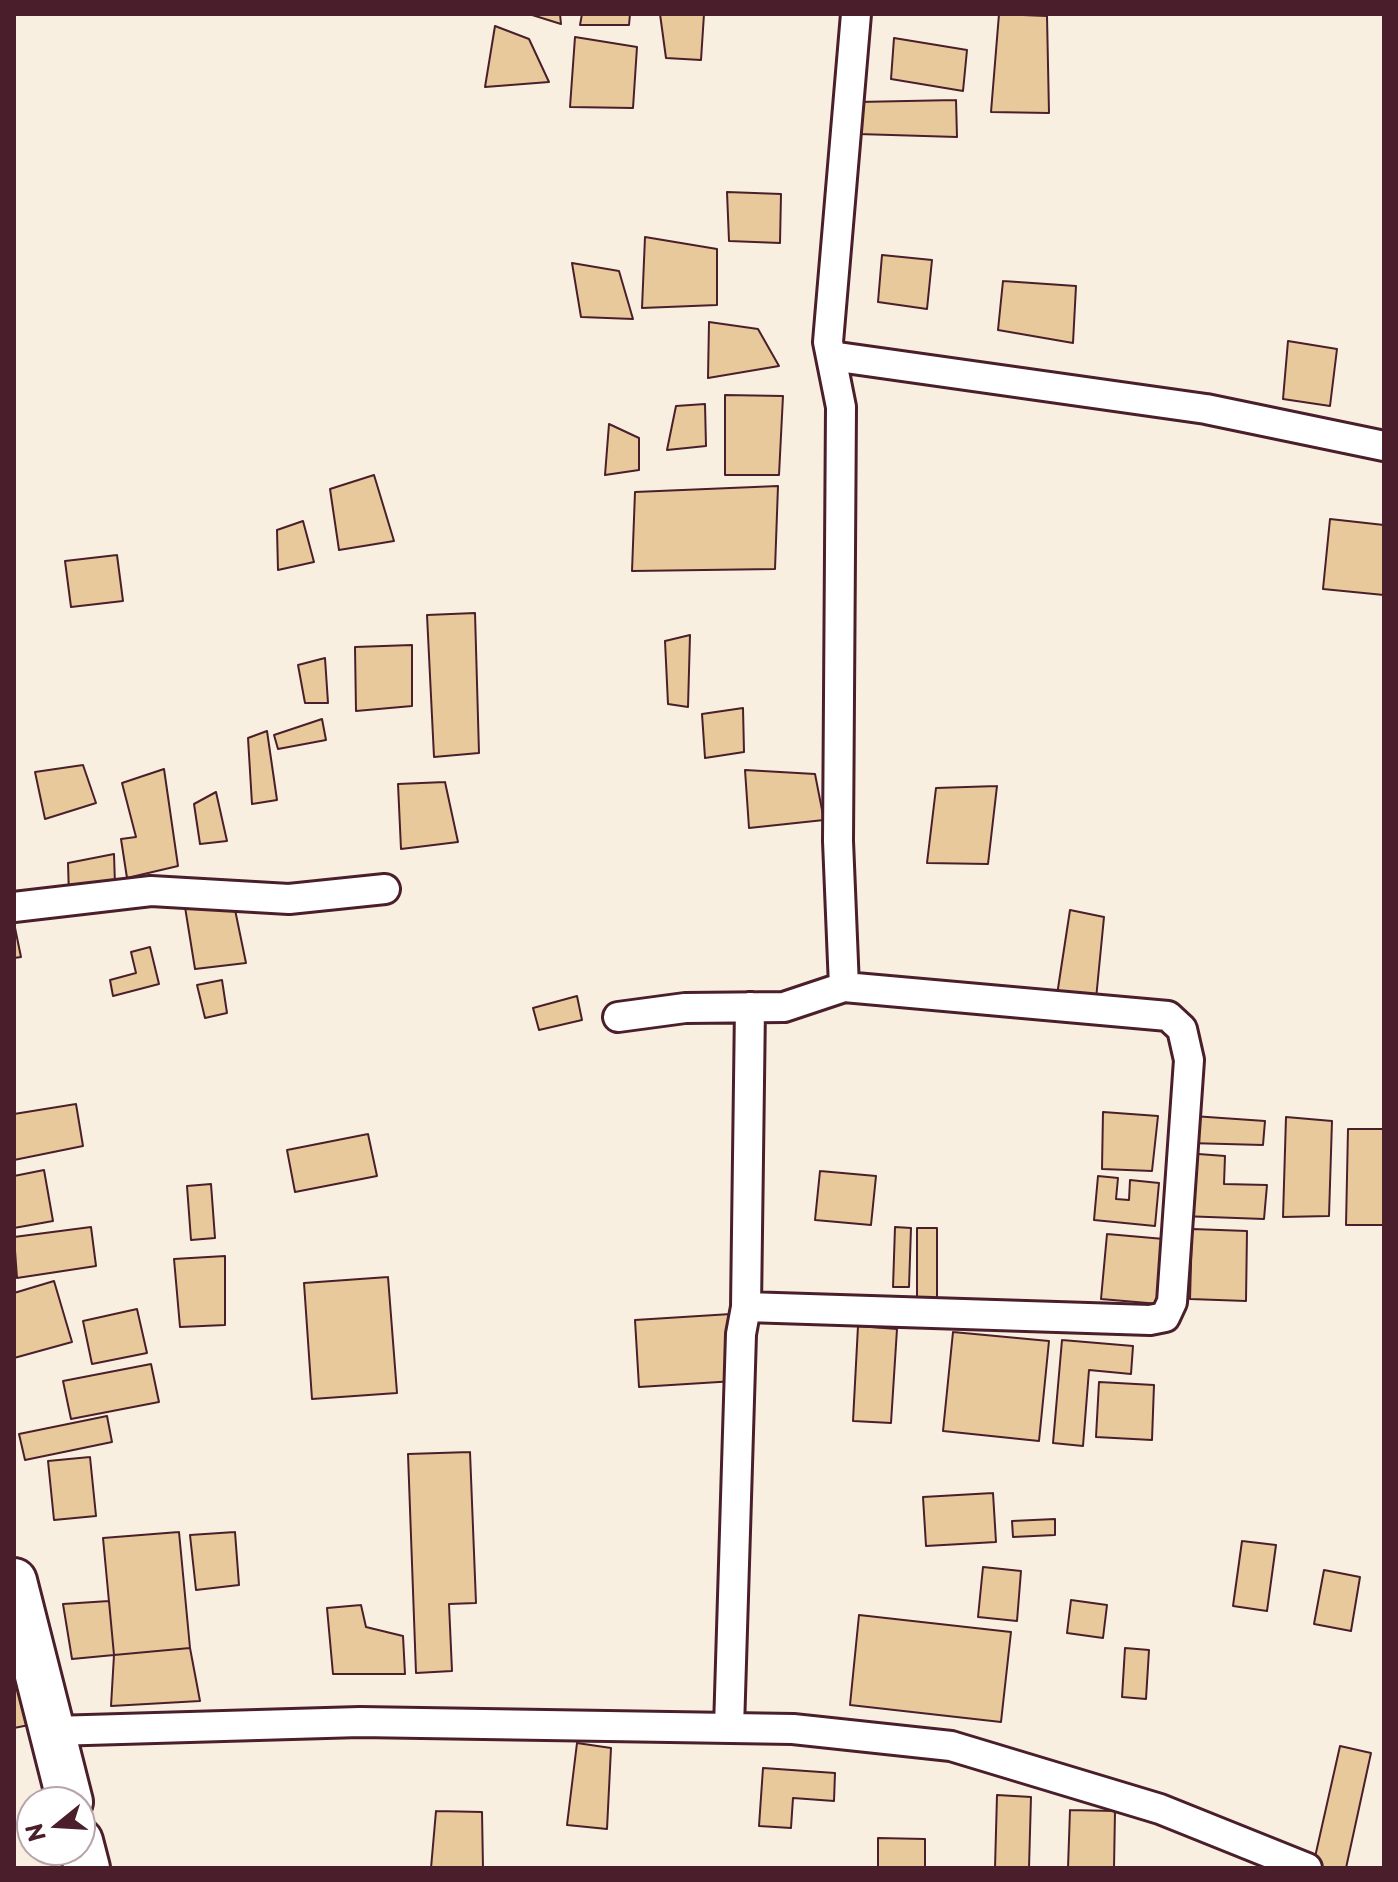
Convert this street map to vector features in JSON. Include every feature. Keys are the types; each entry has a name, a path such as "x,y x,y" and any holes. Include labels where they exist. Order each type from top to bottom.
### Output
{"main road":[{"path":"14,1581 66,1786"}],"street":[{"path":"844,987 838,841 841,407 828,342 856,14"},
{"path":"831,356 1206,409 1384,446"},
{"path":"14,907 151,891 289,899 385,889"},
{"path":"618,1017 685,1008 784,1007 844,987 1168,1016 1182,1029 1189,1060 1172,1302 1165,1317 1150,1320 746,1307"},
{"path":"729,1728 741,1334 746,1307 750,1007"},
{"path":"53,1731 360,1722 793,1729 951,1746 1160,1809 1307,1868"}],"shaded area":[{"path":"14,14 1384,14 1384,1868 14,1868"}],"building":[{"path":"529,14 560,14 561,24"},
{"path":"582,14 630,14 629,25 580,25"},
{"path":"660,14 704,14 701,60 666,58"},
{"path":"999,14 1047,16 1049,113 991,112"},
{"path":"495,26 529,39 549,82 485,87"},
{"path":"575,37 637,47 633,108 570,107"},
{"path":"894,38 967,50 963,91 891,79"},
{"path":"956,100 957,137 858,134 858,102"},
{"path":"727,192 781,194 780,243 729,241"},
{"path":"645,237 717,249 717,305 642,308"},
{"path":"882,255 932,260 927,309 878,302"},
{"path":"572,263 619,271 633,319 581,317"},
{"path":"1003,281 1076,286 1073,343 998,330"},
{"path":"709,322 758,329 779,366 708,378"},
{"path":"1288,341 1337,349 1330,406 1283,399"},
{"path":"725,395 783,396 779,475 725,475"},
{"path":"705,404 706,446 667,450 676,406"},
{"path":"609,424 639,438 639,470 605,475"},
{"path":"374,475 394,541 339,550 330,489"},
{"path":"778,486 775,569 632,571 635,492"},
{"path":"1330,519 1384,525 1384,595 1323,589"},
{"path":"303,521 314,562 278,570 277,530"},
{"path":"117,555 123,601 71,607 65,561"},
{"path":"475,613 479,753 434,757 427,615"},
{"path":"690,635 688,707 668,704 665,641"},
{"path":"412,645 412,706 356,711 355,647"},
{"path":"325,658 328,703 305,703 298,665"},
{"path":"743,708 744,752 705,758 702,714"},
{"path":"322,719 326,740 278,749 274,735"},
{"path":"267,731 277,800 252,804 248,738"},
{"path":"83,765 96,803 45,819 35,772"},
{"path":"164,769 178,866 127,878 121,839 136,837 122,783"},
{"path":"745,770 815,774 824,820 749,828"},
{"path":"445,782 458,842 401,849 398,784"},
{"path":"997,786 988,864 927,863 936,788"},
{"path":"216,792 227,841 200,844 194,804"},
{"path":"114,854 115,885 69,896 68,863"},
{"path":"233,900 246,963 195,969 185,907"},
{"path":"1070,910 1104,917 1096,999 1057,995"},
{"path":"14,923 21,957 14,958"},
{"path":"150,947 159,984 113,996 110,980 136,973 131,952"},
{"path":"222,980 227,1013 205,1018 197,985"},
{"path":"577,996 582,1020 539,1030 533,1008"},
{"path":"76,1104 83,1146 14,1160 14,1114"},
{"path":"1103,1112 1158,1116 1152,1171 1102,1169"},
{"path":"1193,1116 1265,1121 1263,1145 1188,1143"},
{"path":"1286,1117 1332,1121 1329,1216 1283,1217"},
{"path":"1348,1129 1384,1129 1384,1225 1346,1225"},
{"path":"368,1134 377,1176 295,1192 287,1150"},
{"path":"1185,1153 1225,1156 1224,1184 1267,1185 1264,1219 1181,1216"},
{"path":"44,1170 53,1221 14,1228 14,1176"},
{"path":"820,1171 876,1176 871,1225 815,1220"},
{"path":"1098,1176 1118,1178 1116,1199 1129,1200 1130,1180 1159,1183 1155,1226 1094,1220"},
{"path":"211,1184 215,1238 191,1240 187,1186"},
{"path":"91,1227 96,1266 17,1278 14,1237"},
{"path":"895,1227 911,1228 909,1287 893,1287"},
{"path":"917,1228 937,1228 937,1298 917,1298"},
{"path":"1192,1229 1247,1231 1246,1301 1190,1299"},
{"path":"1107,1234 1164,1239 1159,1304 1101,1299"},
{"path":"225,1256 225,1325 180,1327 174,1259"},
{"path":"388,1277 397,1393 312,1399 304,1283"},
{"path":"54,1281 72,1342 14,1358 14,1293"},
{"path":"137,1309 147,1353 92,1364 83,1321"},
{"path":"731,1314 735,1381 639,1387 635,1320"},
{"path":"858,1326 897,1329 891,1423 853,1421"},
{"path":"953,1332 1049,1341 1039,1441 943,1431"},
{"path":"1062,1340 1133,1346 1131,1374 1089,1370 1083,1446 1053,1443"},
{"path":"151,1364 159,1402 71,1419 63,1381"},
{"path":"1099,1382 1154,1385 1152,1440 1096,1437"},
{"path":"107,1416 112,1442 25,1460 19,1434"},
{"path":"470,1452 476,1603 449,1604 452,1671 416,1673 408,1454"},
{"path":"90,1457 96,1516 54,1520 48,1461"},
{"path":"993,1493 996,1542 926,1546 923,1497"},
{"path":"1055,1519 1055,1535 1013,1537 1012,1521"},
{"path":"179,1532 190,1648 114,1655 103,1538"},
{"path":"235,1532 239,1585 196,1590 190,1535"},
{"path":"1242,1541 1276,1545 1267,1611 1233,1606"},
{"path":"983,1567 1021,1571 1017,1621 978,1617"},
{"path":"1324,1570 1360,1577 1351,1631 1314,1624"},
{"path":"1071,1600 1107,1605 1103,1638 1067,1633"},
{"path":"109,1601 114,1655 72,1659 63,1604"},
{"path":"361,1605 366,1627 403,1636 405,1674 333,1674 327,1608"},
{"path":"859,1615 1011,1632 1001,1722 850,1705"},
{"path":"190,1648 200,1701 111,1706 114,1655"},
{"path":"1125,1648 1149,1650 1146,1699 1122,1697"},
{"path":"14,1673 29,1725 14,1728"},
{"path":"577,1743 611,1748 607,1829 567,1825"},
{"path":"1340,1746 1371,1753 1346,1868 1323,1868 1313,1866"},
{"path":"763,1768 835,1773 834,1801 793,1798 791,1828 759,1826"},
{"path":"997,1795 1031,1797 1029,1868 995,1868"},
{"path":"1070,1810 1115,1811 1114,1868 1068,1868"},
{"path":"436,1811 482,1812 483,1868 431,1868"},
{"path":"878,1838 925,1839 925,1868 878,1868"}]}
